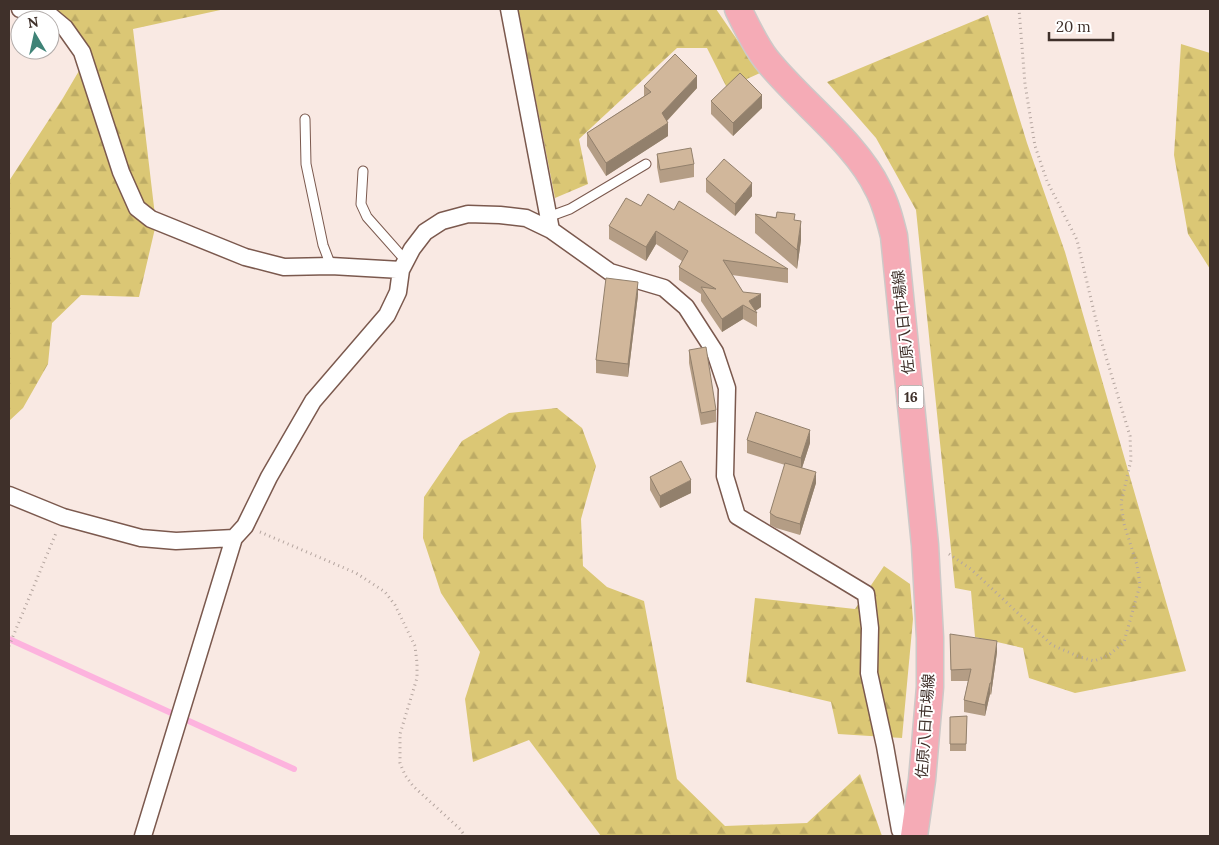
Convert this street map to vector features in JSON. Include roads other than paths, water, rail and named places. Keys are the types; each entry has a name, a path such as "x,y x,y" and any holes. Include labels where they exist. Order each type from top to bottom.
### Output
{"main road":[{"name":"佐原八日市場線","path":"738,9 765,57 787,84 847,145 866,169 878,188 888,210 894,236 925,545 930,638 930,687 922,780 914,836"}],"street":[{"path":"20,9 47,13 64,28 82,52 121,172 137,208 150,219 244,257 284,267 404,265"},
{"path":"509,9 549,223"},
{"path":"144,836 234,538 245,526 269,477 313,401 387,315 398,292 404,265 412,249 425,232 442,221 468,214 500,215 549,223 610,272 664,288 686,307 715,352 727,388 725,476 737,516 866,594 870,628 869,673 885,746 900,830 903,836"},
{"path":"9,495 63,517 141,538 176,541 234,538"}],"lane":[{"path":"305,119 306,164 323,245 331,266"},
{"path":"549,223 646,164"},
{"path":"363,171 361,204 366,217 404,265"}],"waterway":[{"path":"9,639 294,769"}]}
